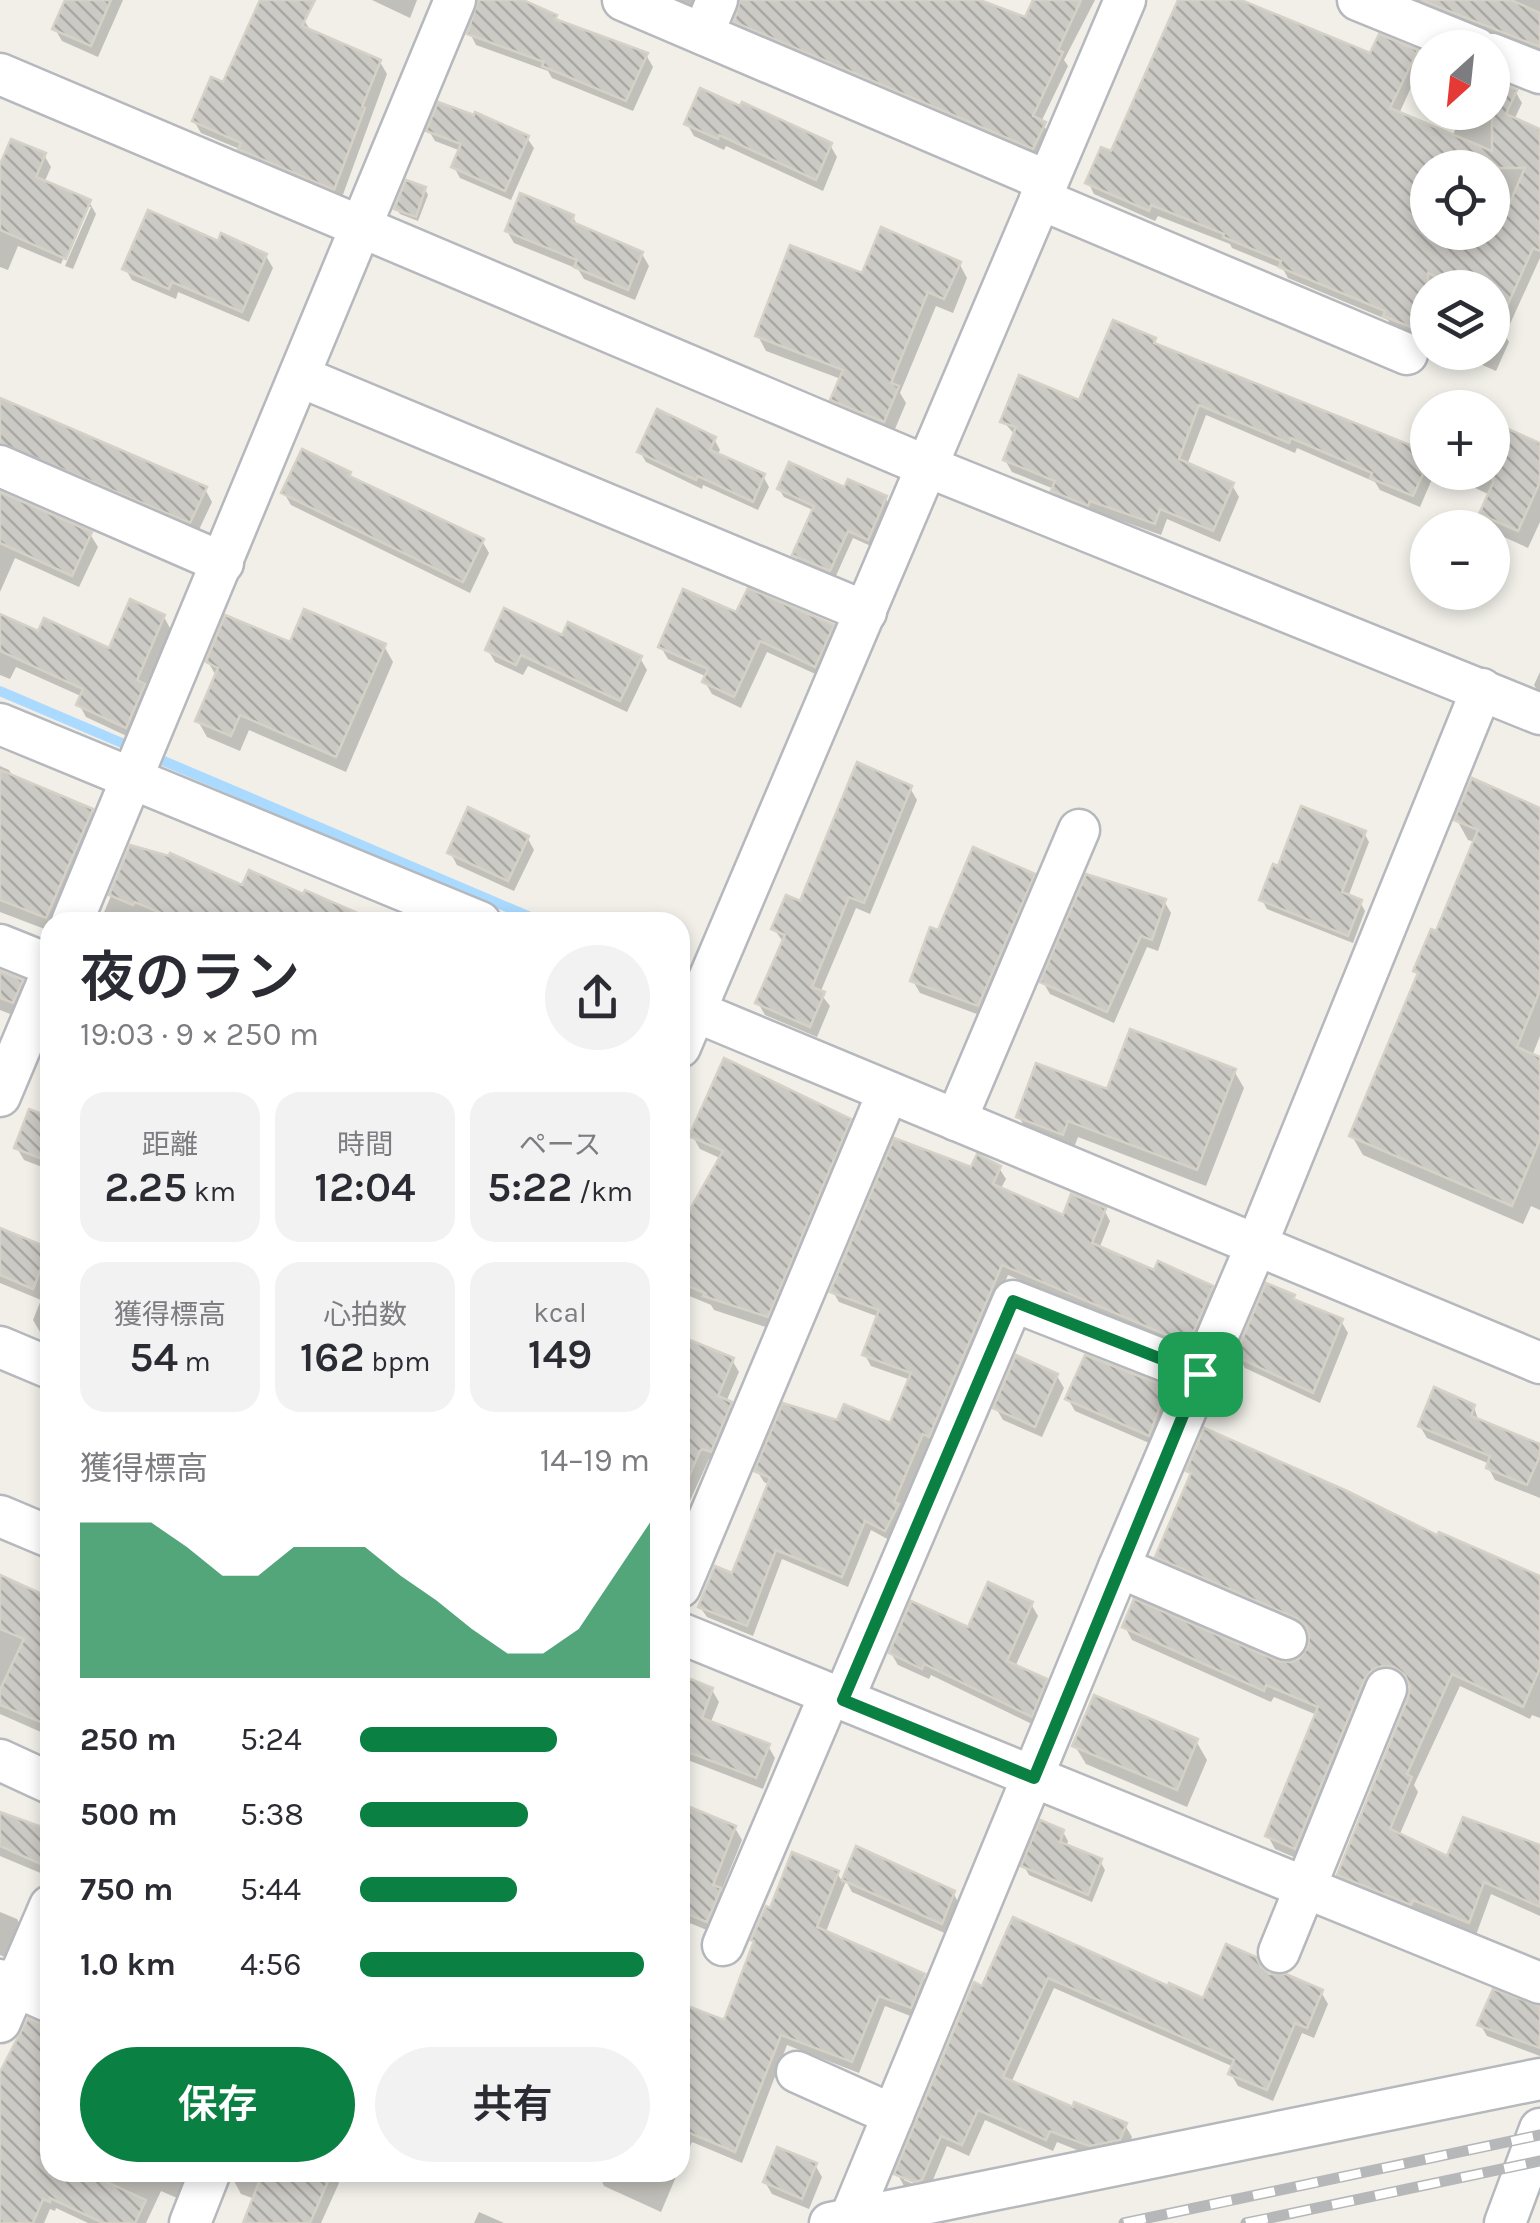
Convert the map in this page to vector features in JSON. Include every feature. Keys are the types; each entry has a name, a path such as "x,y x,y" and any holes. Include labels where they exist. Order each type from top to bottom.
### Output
{"street":[{"path":"76,912 455,0"},
{"path":"623,0 710,17 1044,190 1407,354"},
{"path":"690,1010 866,612 1125,0"},
{"path":"1358,0 1432,30"},
{"path":"1510,61 1540,73"},
{"path":"0,74 926,466 1540,714"},
{"path":"301,377 866,612"},
{"path":"0,466 223,563"},
{"path":"840,2221 892,2116 1034,1778 1482,689"},
{"path":"0,724 456,912"},
{"path":"956,1120 1079,830"},
{"path":"0,945 40,961"},
{"path":"0,1096 40,1000"},
{"path":"690,1023 888,1092 1540,1363"},
{"path":"690,1563 888,1092"},
{"path":"723,1944 1013,1301 1200,1374"},
{"path":"0,1346 40,1364"},
{"path":"0,1516 40,1533"},
{"path":"1119,1567 1286,1638"},
{"path":"690,1637 1540,1984"},
{"path":"1279,1952 1386,1689"},
{"path":"0,1760 40,1778"},
{"path":"16,1998 40,1933"},
{"path":"797,2072 892,2116"},
{"path":"840,2221 1540,2079"},
{"path":"1504,2223 1540,2130"},
{"path":"190,2223 206,2182"}],"building":[{"path":"65,0 111,0 91,46 52,29"},
{"path":"260,0 315,0 302,26 381,60 334,190 238,149 241,143 192,121 211,77 223,82"},
{"path":"478,0 523,0 557,15 555,19 648,53 626,101 542,66 544,62 467,34"},
{"path":"740,0 980,0 1025,17 1033,0 1081,0 1058,50 1063,52 1033,116 1046,122 1033,149 734,22"},
{"path":"1178,0 1241,0 1370,53 1379,34 1410,47 1410,67 1390,108 1410,116 1410,130 1442,130 1490,150 1410,150 1410,250 1510,250 1510,202 1525,168 1510,168 1510,150 1492,150 1492,130 1510,130 1510,116 1540,129 1540,251 1533,248 1510,300 1510,270 1410,270 1410,327 1383,316 1385,311 1279,267 1281,261 1223,237 1224,234 1151,205 1149,211 1085,183 1101,147 1111,151"},
{"path":"1421,0 1511,0 1540,13 1540,47 1510,35 1510,30 1497,30"},
{"path":"1510,87 1517,90 1510,105"},
{"path":"700,88 740,106 742,102 832,143 816,180 719,135 718,139 684,124"},
{"path":"438,102 474,115 475,112 529,136 505,191 451,167 461,144 426,131"},
{"path":"11,139 46,153 36,177 91,200 66,259 0,230 0,164"},
{"path":"406,180 426,187 416,217 394,209"},
{"path":"520,193 574,215 572,222 643,252 628,290 574,267 577,260 505,231"},
{"path":"148,210 218,241 221,233 267,254 242,312 172,282 169,289 122,269"},
{"path":"881,227 961,262 944,299 928,292 891,383 899,386 884,422 830,400 843,370 755,336 790,245 862,273"},
{"path":"1113,320 1156,338 1154,343 1410,445 1410,490 1416,490 1413,496 1370,478 1372,473 1291,438 1289,443 1199,405 1179,459 1234,483 1213,531 1160,509 1155,524 1090,501 1088,506 1051,491 1055,481 1003,460 1016,427 1000,422 1019,375 1079,400"},
{"path":"0,398 207,487 190,523 0,443"},
{"path":"657,409 716,437 710,450 765,474 753,502 637,452"},
{"path":"1510,430 1540,443 1540,482 1518,531 1510,528 1510,510 1481,510 1490,490 1510,490"},
{"path":"302,449 351,472 349,476 484,539 463,582 281,493"},
{"path":"789,462 844,487 848,479 887,496 868,540 848,531 830,571 792,555 814,506 777,489"},
{"path":"0,492 92,532 72,576 0,543"},
{"path":"748,588 834,625 815,667 760,641 734,697 702,682 708,669 658,647 683,589 736,612"},
{"path":"130,599 165,615 137,680 145,684 126,728 76,705 83,689 0,651 0,614 38,631 44,618 109,648"},
{"path":"504,608 562,635 568,622 642,656 620,701 521,655 516,665 485,650"},
{"path":"304,609 386,644 336,757 240,715 231,736 195,721 218,668 206,662 225,615 290,642"},
{"path":"857,762 912,786 864,903 849,897 812,987 825,992 810,1027 755,1003 785,935 771,929 786,895 800,901"},
{"path":"0,770 93,809 49,912 40,912 40,916 0,900"},
{"path":"1472,778 1540,808 1540,990 1517,1047 1540,1057 1540,1139 1512,1206 1349,1136 1418,973 1413,971 1431,929 1436,931 1478,830 1454,820"},
{"path":"1301,806 1366,831 1342,892 1362,900 1348,936 1259,900 1273,864 1278,866"},
{"path":"468,807 529,836 508,881 447,853"},
{"path":"130,845 169,856 170,853 242,885 249,870 355,912 158,912 109,895"},
{"path":"973,847 1035,874 978,1006 910,981 930,927 938,930"},
{"path":"1086,874 1166,899 1152,940 1141,936 1107,1012 1040,982"},
{"path":"0,971 23,980 13,1003 0,998"},
{"path":"1130,1029 1236,1069 1197,1170 1068,1121 1063,1135 1016,1117 1036,1063 1107,1089"},
{"path":"724,1058 851,1119 768,1317 703,1296 705,1293 690,1287 690,1209 723,1151 690,1134"},
{"path":"29,1109 40,1113 40,1158 14,1148"},
{"path":"894,1138 971,1167 977,1154 1001,1166 993,1184 1063,1215 1071,1194 1106,1208 1092,1243 1154,1270 1158,1261 1213,1286 1191,1338 1185,1343 1002,1265 929,1437 923,1434 894,1502 899,1504 885,1531 865,1521 842,1577 776,1550 747,1626 698,1607 715,1566 732,1573 770,1478 754,1471 783,1403 837,1420 844,1404 890,1423 911,1373 862,1355 879,1310 830,1292"},
{"path":"0,1228 40,1244 40,1271 33,1289 0,1275"},
{"path":"1266,1283 1295,1295 1293,1299 1343,1319 1313,1393 1235,1356"},
{"path":"690,1340 734,1358 718,1396 732,1402 711,1452 700,1451 690,1474"},
{"path":"1016,1355 1058,1374 1035,1427 993,1408"},
{"path":"1085,1355 1167,1387 1149,1436 1065,1399"},
{"path":"1434,1387 1475,1405 1471,1416 1540,1444 1540,1456 1527,1485 1486,1468 1490,1456 1418,1426"},
{"path":"1204,1428 1437,1535 1439,1532 1540,1576 1540,1668 1523,1707 1452,1674 1407,1774 1412,1777 1390,1829 1447,1856 1463,1817 1540,1845 1540,1907 1484,1882 1469,1923 1337,1875 1408,1698 1410,1687 1405,1675 1394,1667 1372,1670 1364,1680 1295,1849 1265,1836 1318,1707 1266,1685 1264,1691 1122,1627 1134,1599 1278,1661 1299,1659 1308,1647 1306,1626 1296,1618 1155,1557 1191,1473 1186,1471"},
{"path":"0,1575 40,1593 40,1722 0,1705 0,1690 24,1639 0,1629"},
{"path":"988,1582 1033,1602 1007,1661 1047,1679 1032,1717 924,1664 922,1669 889,1653 911,1601 968,1627"},
{"path":"690,1679 713,1688 702,1718 770,1744 756,1778 690,1753"},
{"path":"1094,1695 1198,1739 1177,1790 1072,1746"},
{"path":"690,1807 736,1826 713,1885 721,1888 707,1922 690,1915"},
{"path":"0,1812 40,1826 40,1864 0,1846"},
{"path":"1040,1820 1064,1830 1060,1842 1102,1859 1088,1895 1021,1866"},
{"path":"856,1846 955,1891 942,1924 842,1880"},
{"path":"792,1852 839,1871 817,1927 925,1974 911,2008 879,1996 852,2062 781,2035 735,2152 690,2133 690,2007 724,2020 754,1941 751,1940 766,1906 770,1908"},
{"path":"1013,1917 1203,1998 1226,1944 1256,1957 1269,1974 1286,1974 1323,1990 1307,2028 1295,2023 1267,2090 1228,2074 1234,2060 1048,1978 1003,2077 1073,2107 1074,2102 1127,2123 1120,2140 1089,2146 1050,2131 1046,2140 978,2110 962,2145 941,2136 922,2180 914,2182 894,2174 974,1982 982,1986"},
{"path":"1493,1989 1540,2006 1540,2048 1477,2025"},
{"path":"28,2018 40,2023 40,2182 107,2182 146,2200 135,2223 103,2223 50,2198 50,2202 43,2199 33,2223 0,2223 0,2072"},
{"path":"777,2147 817,2163 802,2199 763,2182"},
{"path":"259,2182 328,2182 310,2223 243,2223"}],"waterway":[{"path":"0,691 136,749"},
{"path":"152,756 519,912"}],"railway":[{"path":"1124,2223 1540,2135"},
{"path":"1246,2223 1540,2161"}],"route":[{"path":"1013,1301 1200,1374 1034,1778 843,1700 1013,1301"}]}
